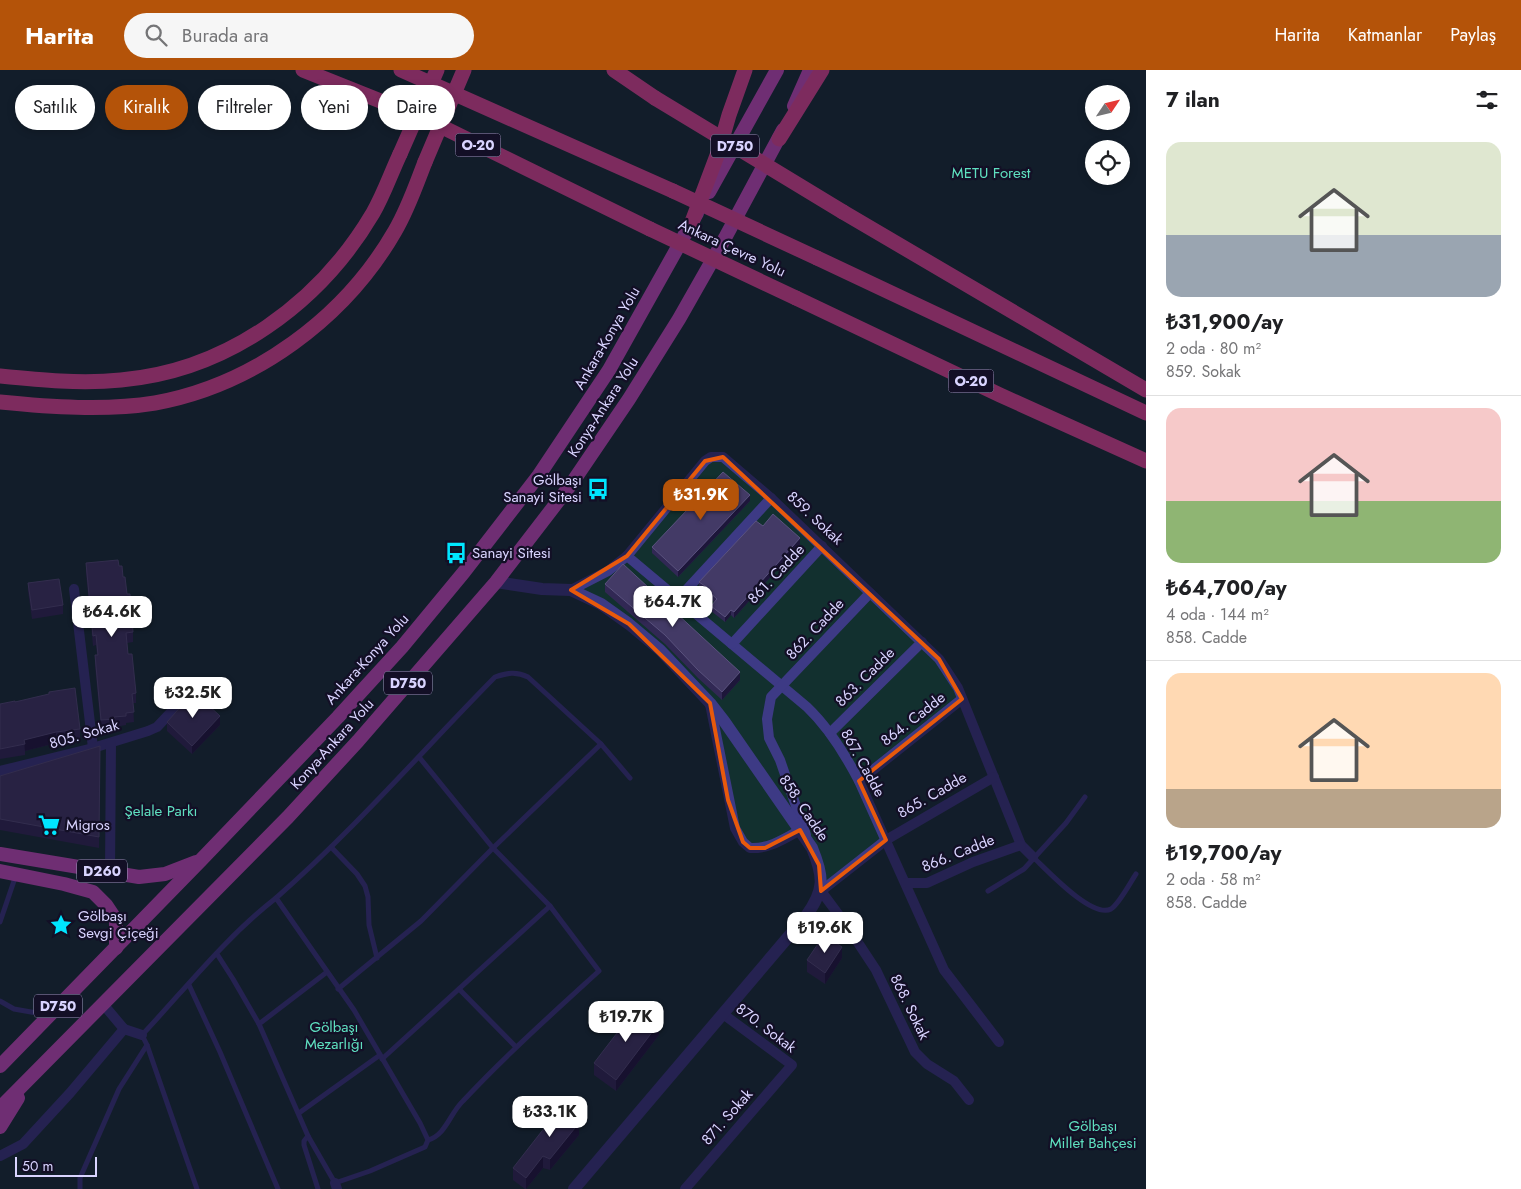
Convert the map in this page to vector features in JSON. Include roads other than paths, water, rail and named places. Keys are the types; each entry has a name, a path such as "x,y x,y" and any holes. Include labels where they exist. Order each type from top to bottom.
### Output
{"highway":[{"name":"Ankara Çevre Yolu","path":"302,70 428,120 650,229 1146,461"},
{"name":"Ankara Çevre Yolu","path":"402,70 673,191 1146,413"},
{"path":"0,376 77,382 121,380 170,372 210,358 236,346 265,329 289,312 320,284 348,251 374,212 437,70"},
{"path":"0,402 75,408 155,403 222,384 280,354 301,339 334,308 373,265 395,231 464,70"},
{"path":"614,70 655,98 843,212 1146,390"},
{"path":"692,222 718,154 729,114 745,70"},
{"name":"D750","path":"692,222 777,70"},
{"name":"D750","path":"779,139 810,70"},
{"path":"779,139 822,70"},
{"name":"Konya-Ankara Yolu","path":"0,1108 288,818 496,582 572,483 624,407 679,319 779,139"},
{"name":"Ankara-Konya Yolu","path":"0,1066 202,860 389,661 464,572 539,474 609,370 692,222"},
{"name":"D260","path":"4,854 139,877 172,872 202,860"},
{"name":"D260","path":"0,869 93,892 106,905 116,920 116,948"},
{"path":"0,1127 30,1078"}],"street":[{"name":"859. Sokak","path":"496,582 542,589 571,590 608,571 627,556 706,461 711,457 723,456 822,546 922,642 945,667 958,688 1021,845"},
{"path":"678,599 771,498"},
{"name":"861. Cadde","path":"732,644 822,546"},
{"name":"867. Cadde","path":"627,556 818,717 846,756 859,781 944,970 999,1042"},
{"path":"74,589 93,748"},
{"name":"858. Cadde","path":"571,590 601,604 660,650 710,703 809,842 819,865 822,880 821,891"},
{"name":"862. Cadde","path":"809,842 780,760 769,738 767,719 772,697 870,593"},
{"name":"863. Cadde","path":"830,733 922,642"},
{"name":"805. Sokak","path":"0,771 93,748 148,731 157,726 191,691"},
{"name":"864. Cadde","path":"859,781 962,699"},
{"path":"710,703 728,800 735,828 743,842 750,848 765,848 800,830"},
{"path":"110,872 111,743"},
{"name":"865. Cadde","path":"886,840 994,777"},
{"path":"574,1189 806,916 821,891 886,840"},
{"path":"1021,845 1033,857"},
{"name":"866. Cadde","path":"906,883 927,884 973,862 1021,845"},
{"path":"0,869 4,854"},
{"name":"868. Sokak","path":"821,891 876,970 915,1052 927,1064 954,1081 969,1100"},
{"path":"103,1004 124,1028 142,1035"},
{"name":"870. Sokak","path":"723,1014 792,1066"},
{"path":"0,1156 23,1144 124,1028"},
{"name":"871. Sokak","path":"684,1189 792,1066"}],"lane":[{"path":"197,1189 148,1045 142,1035 217,954 264,908 303,875 495,677 520,672 528,677 601,744 630,778"},
{"path":"338,989 427,915 493,848 601,744"},
{"path":"217,954 259,1024 308,1136 336,1186 424,1147 428,1140 436,1138 460,1103 516,1047 599,971 550,906 493,848 419,757"},
{"path":"988,891 1018,874 1050,842 1085,797"},
{"path":"331,847 357,874 367,892 369,925 377,958"},
{"path":"1033,857 1080,900 1102,911 1109,910 1115,906 1136,874"},
{"path":"0,922 16,874"},
{"path":"276,898 354,1010 428,1140"},
{"path":"299,1113 381,1057 550,906"},
{"path":"259,1024 327,972"},
{"path":"189,985 220,1052 278,1189"},
{"path":"459,989 516,1047"},
{"path":"0,1002 14,1009 49,1015"},
{"path":"80,1189 80,1178 119,1089 148,1045"},
{"path":"308,1136 304,1141 304,1146 318,1189"}],"place":[{"name":"Gölbaşı Sanayi Sitesi","path":"598,489"},
{"name":"Sanayi Sitesi","path":"456,553"},
{"name":"Migros","path":"49,825"},
{"name":"Gölbaşı Sevgi Çiçeği","path":"61,925"}],"park label":[{"name":"METU Forest","path":"991,173"},
{"name":"Şelale Parkı","path":"161,811"},
{"name":"Gölbaşı Mezarlığı","path":"334,1036"},
{"name":"Gölbaşı Millet Bahçesi","path":"1093,1134"}]}
